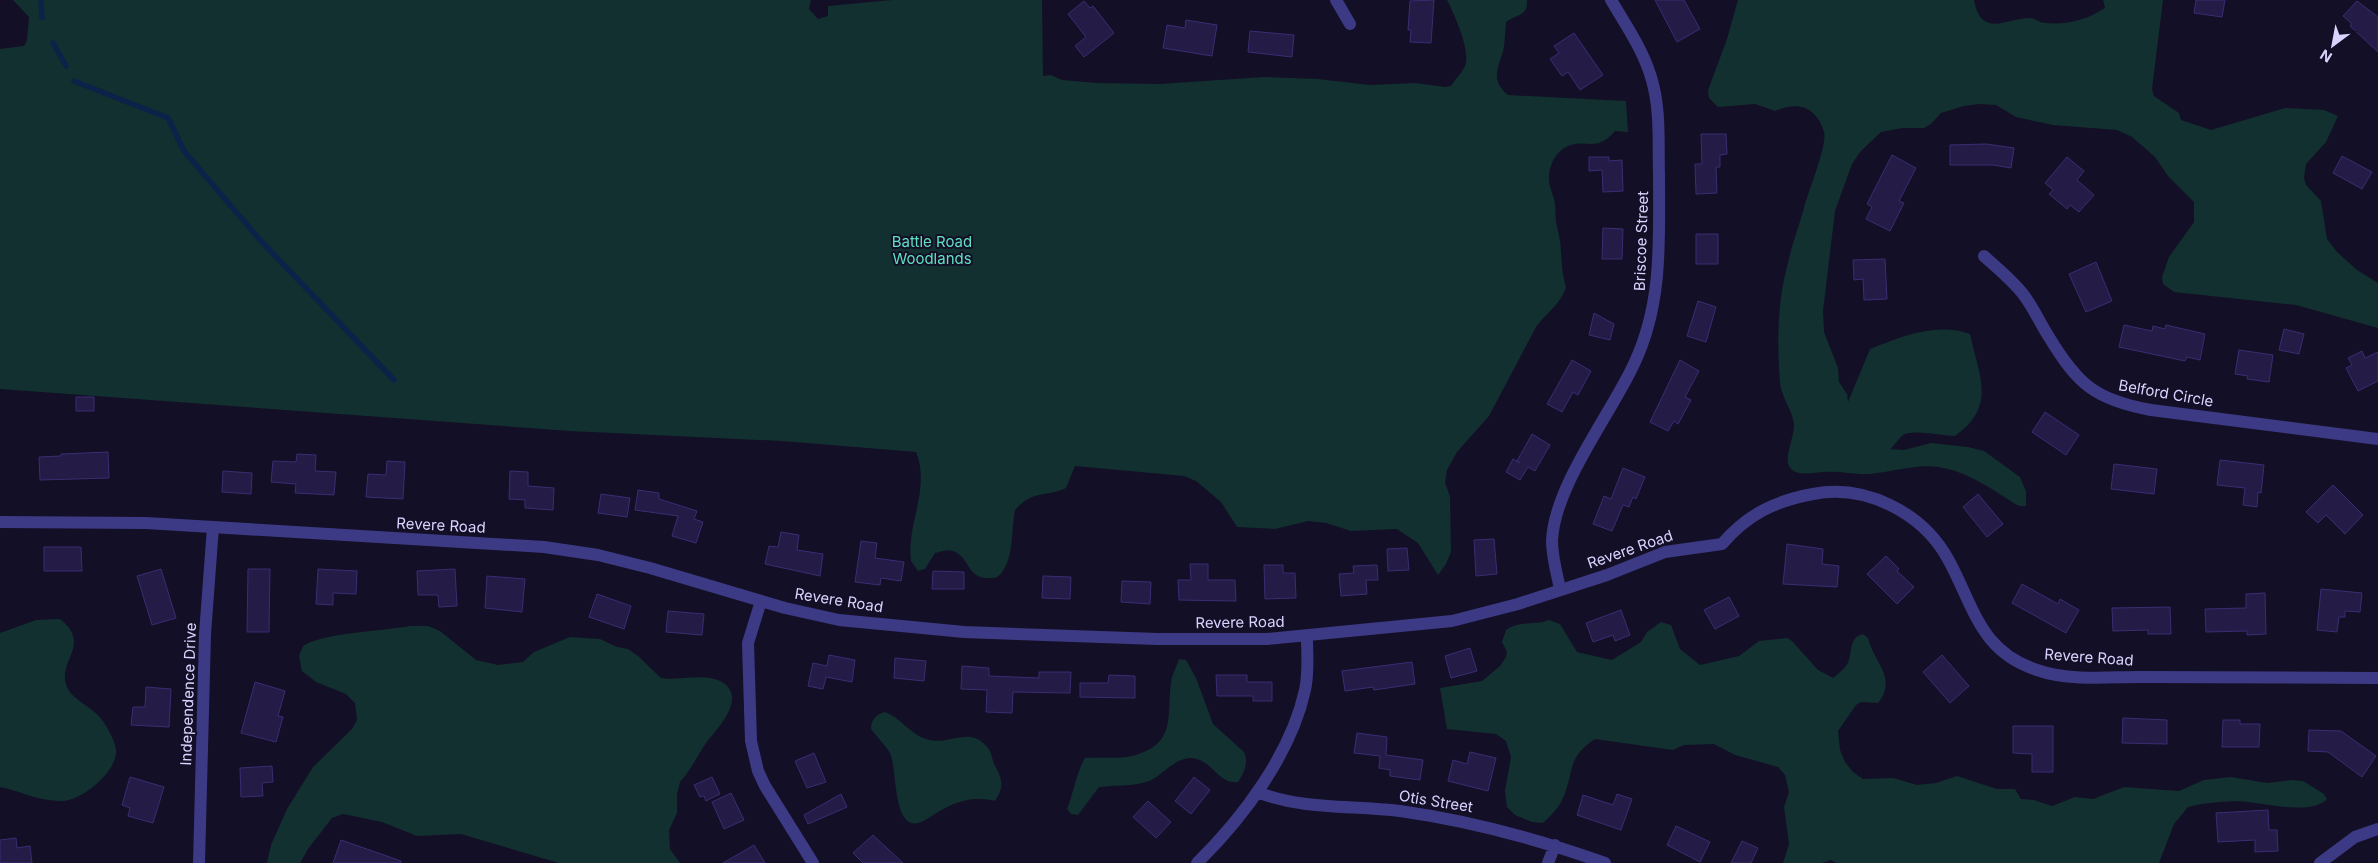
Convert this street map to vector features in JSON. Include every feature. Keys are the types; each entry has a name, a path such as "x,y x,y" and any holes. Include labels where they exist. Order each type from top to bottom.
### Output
{"street":[{"path":"1336,0 1350,24"},
{"name":"Briscoe Street","path":"1560,589 1552,543 1556,515 1570,481 1634,364 1652,316 1658,277 1658,122 1654,89 1649,69 1638,45 1612,0"},
{"name":"Belford Circle","path":"1984,256 2023,294 2075,375 2091,390 2103,397 2122,404 2151,410 2378,439"},
{"name":"Revere Road","path":"0,522 146,523 580,551 650,568 761,601 831,619 964,632 1157,639 1267,639 1452,621 1498,610 1607,575 1665,552 1722,544 1745,520 1795,498 1818,493 1854,493 1890,505 1926,531 1935,540 1948,560 1972,612 1986,636 2006,656 2039,671 2102,677 2378,678"},
{"name":"Independence Drive","path":"199,863 205,643 213,527"},
{"path":"761,601 748,643 751,741 758,771 765,786 814,863"},
{"path":"1197,863 1224,835 1257,792 1292,728 1307,680 1308,636"},
{"name":"Otis Street","path":"1257,792 1293,803 1397,811 1469,822 1554,845 1606,863"},
{"path":"2320,863 2355,837 2378,829"},
{"path":"1548,863 1554,845"}],"green space":[{"name":"Battle Road Woodlands","path":"13,0 811,0 809,9 818,19 828,16 828,6 892,0 1042,0 1043,76 1051,75 1062,80 1096,83 1160,84 1264,77 1318,79 1370,85 1415,83 1445,87 1451,86 1464,69 1466,59 1461,32 1447,0 1527,0 1526,9 1506,22 1504,47 1497,72 1498,83 1502,89 1508,95 1626,101 1628,132 1615,131 1608,138 1596,144 1573,144 1559,152 1552,163 1549,182 1555,202 1562,269 1566,287 1557,303 1536,327 1489,416 1457,452 1447,470 1445,483 1450,496 1451,552 1446,564 1438,575 1418,543 1397,529 1351,531 1326,523 1308,521 1275,529 1237,527 1221,502 1196,481 1184,476 1075,466 1066,488 1034,496 1015,510 1009,558 1006,566 997,577 984,578 973,572 959,555 951,550 935,553 925,569 918,571 911,561 910,547 921,480 916,452 782,441 570,431 0,389 0,49 24,46 27,40 29,17"},
{"path":"1738,0 1974,0 1977,12 1982,19 1996,24 2030,18 2045,23 2084,19 2105,8 2103,0 2163,0 2152,89 2154,96 2179,113 2181,120 2211,130 2285,108 2324,110 2338,116 2326,142 2306,164 2304,178 2306,185 2321,201 2327,239 2337,252 2357,270 2378,283 2378,328 2296,305 2174,292 2163,284 2162,277 2169,257 2194,222 2194,202 2168,176 2155,157 2132,137 2117,130 2053,125 2016,117 1996,105 1979,104 1964,106 1941,113 1931,124 1924,128 1902,128 1881,132 1860,152 1852,164 1835,211 1823,311 1824,332 1838,368 1839,382 1847,394 1848,402 1870,349 1919,332 1932,330 1957,331 1970,334 1982,390 1981,402 1968,425 1955,436 1908,433 1903,435 1890,449 1904,450 1931,443 1968,447 1984,451 2020,477 2026,491 2026,506 2019,506 1970,477 1938,467 1912,467 1870,474 1831,472 1804,474 1794,471 1790,468 1788,459 1794,425 1780,383 1778,338 1780,308 1784,278 1823,147 1824,132 1816,116 1811,111 1799,106 1791,106 1775,111 1755,104 1718,107 1709,98 1708,90 1727,39"},
{"path":"60,619 69,628 74,645 66,669 67,687 74,696 95,712 103,721 111,734 116,749 112,766 89,790 71,799 54,801 0,787 0,633 36,620"},
{"path":"1549,620 1560,624 1577,652 1612,660 1641,642 1647,632 1661,622 1671,625 1680,649 1700,665 1739,656 1759,641 1787,638 1792,641 1818,670 1833,678 1848,663 1852,644 1856,638 1863,634 1868,638 1883,670 1886,686 1884,694 1878,703 1861,702 1856,705 1838,731 1840,750 1845,762 1853,772 1863,779 1893,778 1917,785 1936,783 1957,776 1997,789 2015,789 2021,799 2034,800 2052,806 2075,797 2093,799 2124,787 2179,791 2204,780 2231,777 2267,783 2291,780 2303,781 2324,794 2327,799 2309,807 2297,808 2235,801 2188,807 2174,824 2159,863 1837,863 1831,860 1822,863 1783,863 1789,844 1784,807 1789,792 1785,775 1778,767 1735,755 1714,744 1684,745 1673,750 1595,739 1579,752 1575,759 1567,788 1557,808 1543,823 1532,822 1515,815 1507,807 1505,791 1511,757 1506,741 1496,734 1447,729 1440,688 1482,681 1500,666 1506,657 1507,652 1502,642 1506,630 1517,625"},
{"path":"410,626 428,626 440,631 476,660 498,665 523,662 534,652 570,637 600,639 617,647 628,649 661,678 700,677 722,682 729,689 732,696 728,713 680,782 677,794 677,813 669,830 670,849 680,863 559,863 461,834 417,836 382,822 343,814 332,818 308,849 300,863 267,863 271,845 287,809 313,767 352,729 357,720 355,703 346,694 316,682 302,671 299,656 303,646 338,635"},
{"path":"1179,659 1186,660 1196,678 1213,724 1244,752 1245,768 1238,782 1231,782 1203,762 1189,758 1174,764 1147,782 1134,785 1099,787 1078,815 1071,814 1067,809 1079,770 1085,758 1132,756 1147,751 1158,744 1164,735 1167,725 1172,677"},
{"path":"885,712 896,718 915,734 926,739 934,741 966,737 981,741 988,748 1000,775 1001,787 995,801 985,799 968,800 952,805 927,819 915,823 907,821 898,801 890,753 871,729 875,718"}],"building":[{"path":"1434,0 1431,43 1410,42 1411,30 1408,30 1410,1"},
{"path":"1655,0 1684,0 1700,29 1677,42"},
{"path":"2196,0 2225,0 2222,17 2194,13"},
{"path":"1084,1 1090,8 1093,6 1114,33 1084,57 1075,46 1086,37 1068,14"},
{"path":"2357,1 2378,17 2378,52 2350,26 2352,24 2343,16"},
{"path":"1186,20 1217,25 1212,56 1163,48 1167,25 1185,28"},
{"path":"1250,31 1294,35 1292,57 1248,52"},
{"path":"1574,33 1603,75 1580,90 1568,72 1562,76 1550,59 1559,53 1554,46"},
{"path":"1701,134 1726,134 1727,154 1720,155 1720,167 1716,167 1717,193 1696,194 1695,164 1702,164"},
{"path":"1986,144 2014,148 2011,168 1993,165 1950,165 1950,145"},
{"path":"1892,155 1916,168 1899,201 1904,203 1890,231 1866,219 1872,207 1867,204"},
{"path":"2342,156 2372,172 2362,189 2333,173"},
{"path":"1589,157 1609,157 1609,161 1622,160 1623,191 1603,192 1602,170 1589,171"},
{"path":"2067,157 2084,171 2077,180 2094,195 2079,212 2070,205 2067,209 2049,194 2053,190 2045,183"},
{"path":"1603,228 1623,229 1622,259 1602,259"},
{"path":"1696,234 1718,234 1718,264 1696,264"},
{"path":"1885,259 1887,299 1864,300 1863,279 1854,280 1853,260"},
{"path":"2096,262 2112,301 2086,312 2069,274"},
{"path":"1698,301 1716,307 1706,342 1687,336"},
{"path":"1594,313 1614,324 1610,340 1589,335"},
{"path":"2124,325 2152,331 2153,326 2165,329 2166,325 2205,334 2200,360 2187,357 2185,361 2119,347"},
{"path":"2284,329 2304,334 2299,354 2279,350"},
{"path":"2239,350 2273,355 2269,382 2247,379 2248,376 2235,374"},
{"path":"2362,351 2365,358 2378,352 2378,381 2358,391 2346,368 2352,365 2348,358"},
{"path":"1572,360 1591,371 1578,395 1573,392 1562,412 1547,404"},
{"path":"1680,360 1699,371 1685,397 1691,400 1678,424 1674,421 1668,431 1650,422"},
{"path":"76,397 94,397 94,411 76,411"},
{"path":"2045,412 2079,435 2066,455 2032,432"},
{"path":"1532,434 1550,445 1535,471 1528,467 1520,480 1506,472 1513,459 1520,463 1517,461"},
{"path":"108,452 109,478 40,480 39,457"},
{"path":"297,454 316,455 315,471 336,472 334,495 295,493 296,484 271,482 273,461 296,462"},
{"path":"2220,460 2264,465 2261,493 2258,492 2257,507 2243,505 2245,488 2217,485"},
{"path":"387,461 405,462 403,499 366,497 368,474 386,475"},
{"path":"2114,464 2157,469 2154,494 2111,489"},
{"path":"1623,468 1645,477 1636,499 1633,497 1629,507 1623,505 1612,531 1593,524 1604,496 1611,499"},
{"path":"223,471 252,473 251,494 222,492"},
{"path":"510,471 528,472 528,486 554,488 553,510 525,508 525,500 509,499"},
{"path":"2333,485 2363,515 2345,534 2326,515 2318,523 2306,512"},
{"path":"638,490 659,493 659,499 697,511 694,519 703,522 696,543 672,536 678,516 635,510"},
{"path":"601,494 630,498 627,517 598,513"},
{"path":"1978,494 2003,524 1987,537 1963,507"},
{"path":"781,532 799,535 797,550 823,554 820,576 765,564 769,546 778,547"},
{"path":"1494,539 1497,574 1476,576 1474,540"},
{"path":"861,541 877,543 875,558 904,562 901,581 881,578 880,585 855,582"},
{"path":"1787,544 1823,549 1822,564 1839,566 1837,587 1783,584"},
{"path":"44,547 81,547 82,571 44,571"},
{"path":"1407,548 1409,570 1388,571 1387,549"},
{"path":"1886,556 1899,569 1897,571 1914,587 1897,604 1867,574"},
{"path":"1190,564 1208,564 1208,580 1235,580 1236,601 1179,600 1178,580 1191,580"},
{"path":"1264,565 1283,565 1283,573 1295,573 1296,598 1265,599"},
{"path":"1377,565 1378,580 1366,580 1367,594 1341,596 1339,574 1354,573 1353,566"},
{"path":"161,569 176,618 152,625 137,576"},
{"path":"248,569 270,569 269,632 247,632"},
{"path":"318,569 357,571 356,594 333,593 333,605 316,604"},
{"path":"455,569 457,606 439,607 438,595 418,595 417,571"},
{"path":"933,571 964,572 964,589 932,589"},
{"path":"487,576 525,579 522,612 485,608"},
{"path":"1043,576 1071,577 1070,599 1042,598"},
{"path":"1122,581 1151,582 1150,604 1121,602"},
{"path":"2022,584 2058,604 2060,599 2079,610 2066,633 2012,603"},
{"path":"2321,589 2362,593 2360,612 2345,611 2345,617 2339,617 2337,632 2317,630"},
{"path":"2265,593 2266,634 2247,635 2247,631 2206,632 2205,609 2246,608 2246,594"},
{"path":"597,594 631,606 624,629 589,617"},
{"path":"1729,597 1739,616 1715,629 1704,610"},
{"path":"2170,607 2171,634 2148,634 2148,630 2113,631 2112,608"},
{"path":"1621,610 1630,635 1615,641 1613,635 1593,642 1586,623"},
{"path":"668,611 704,614 702,635 666,632"},
{"path":"1470,648 1477,671 1451,678 1445,656"},
{"path":"829,655 855,660 852,682 826,677 823,689 808,686 813,663 827,666"},
{"path":"1942,655 1969,686 1950,703 1923,672"},
{"path":"895,658 926,661 924,681 894,678"},
{"path":"1412,662 1415,684 1374,690 1373,687 1345,691 1342,671"},
{"path":"962,666 989,668 989,676 1039,678 1039,672 1071,672 1070,693 1013,692 1012,713 986,712 987,690 961,689"},
{"path":"1109,675 1135,676 1135,698 1080,697 1080,683 1108,683"},
{"path":"1216,675 1247,675 1247,682 1272,682 1272,701 1253,701 1253,696 1217,696"},
{"path":"255,682 285,691 278,716 283,717 276,742 241,733"},
{"path":"146,687 171,689 169,727 131,725 133,707 145,707"},
{"path":"2123,718 2167,720 2167,744 2122,743"},
{"path":"2223,720 2240,720 2240,724 2260,724 2259,747 2222,747"},
{"path":"2013,726 2053,726 2053,772 2032,772 2032,754 2013,753"},
{"path":"2309,730 2341,731 2376,756 2362,777 2328,752 2308,751"},
{"path":"1357,733 1387,737 1386,755 1423,760 1420,780 1390,776 1390,770 1379,768 1380,756 1354,753"},
{"path":"1470,752 1496,758 1488,791 1448,781 1453,760 1467,764"},
{"path":"814,753 826,782 807,788 795,761"},
{"path":"272,766 273,782 262,783 263,796 241,797 240,768"},
{"path":"130,777 164,787 153,823 128,816 130,808 122,805"},
{"path":"712,777 720,794 706,801 704,796 700,797 694,785"},
{"path":"1194,777 1210,790 1191,814 1175,801"},
{"path":"731,793 744,820 724,829 712,802"},
{"path":"841,794 847,807 808,824 804,815"},
{"path":"1617,794 1632,799 1621,830 1577,815 1583,795 1613,805"},
{"path":"1148,801 1171,822 1156,838 1133,817"},
{"path":"2268,810 2269,830 2277,830 2278,851 2255,852 2255,840 2218,842 2216,813"},
{"path":"1676,826 1710,842 1700,862 1667,845"},
{"path":"873,835 903,863 863,863 853,853"},
{"path":"16,838 17,848 30,846 32,863 0,863 0,840"},
{"path":"341,840 401,861 401,863 333,863"},
{"path":"1742,841 1758,848 1751,863 1731,863"},
{"path":"754,845 765,863 723,863"}],"waterway":[{"path":"41,0 42,17"},
{"path":"53,43 66,66"},
{"path":"74,81 168,118 184,151 260,240 394,380"}]}
